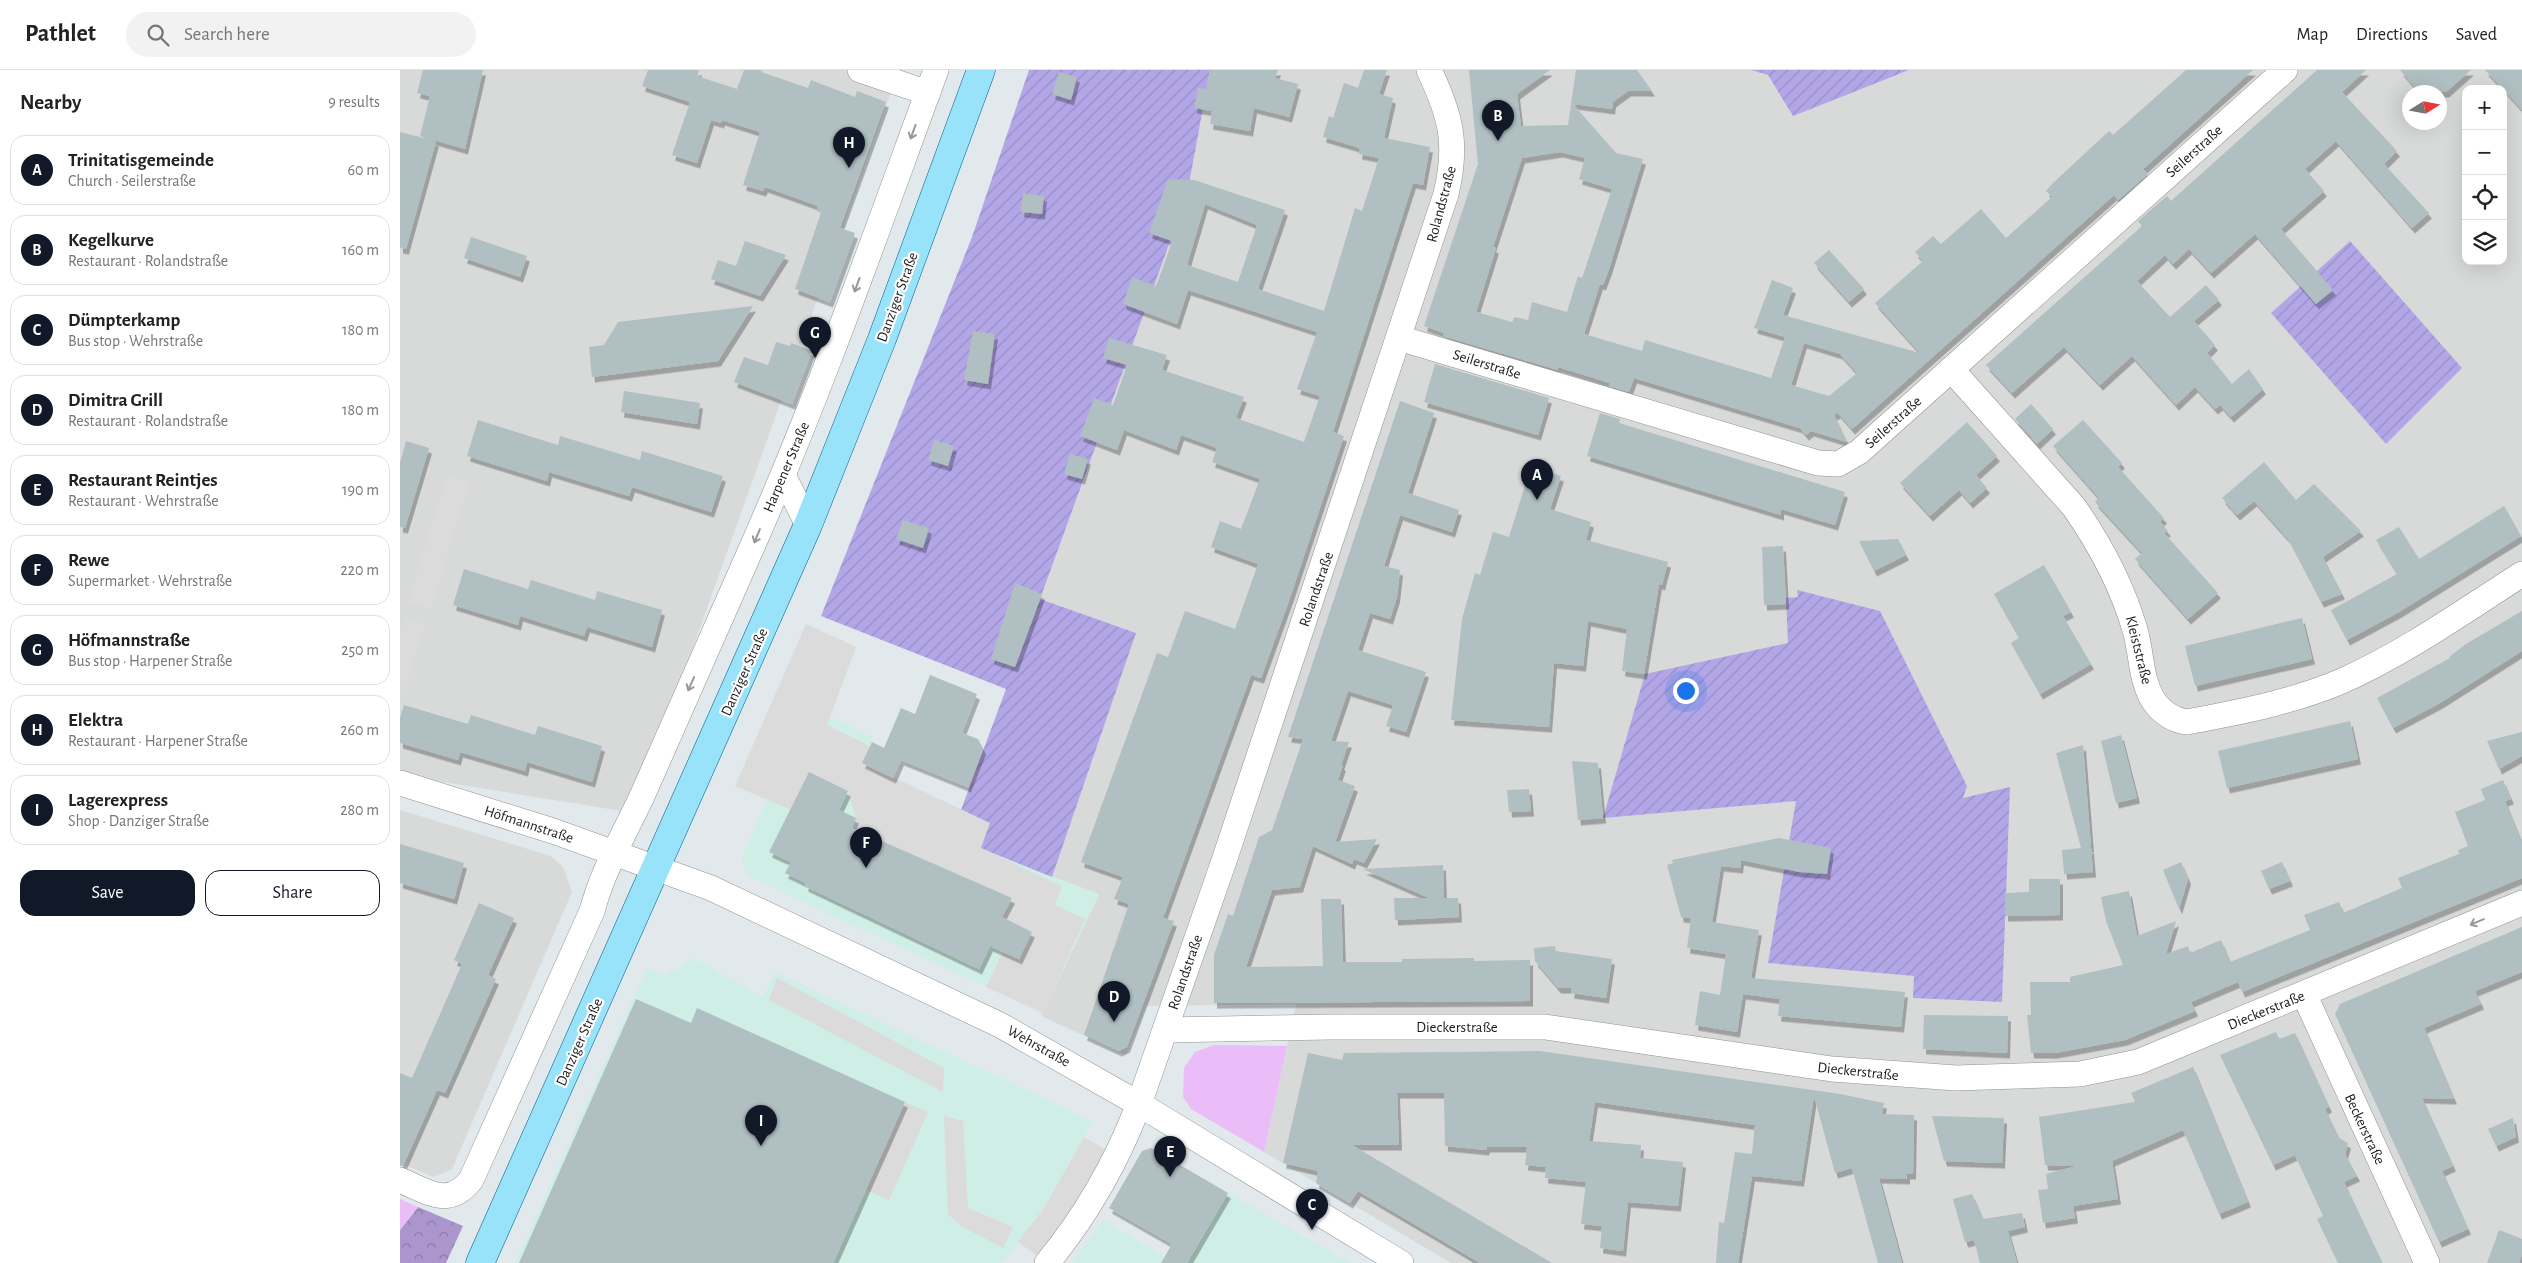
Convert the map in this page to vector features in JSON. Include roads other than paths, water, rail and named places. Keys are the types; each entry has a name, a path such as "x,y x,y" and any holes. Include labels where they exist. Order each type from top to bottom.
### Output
{"main road":[{"name":"Danziger Straße","path":"480,1263 808,525 859,399 981,70"}],"street":[{"path":"860,70 932,81"},
{"name":"Seilerstraße","path":"1399,338 1818,463 1831,465 1844,462 1860,452 2285,70"},
{"name":"Rolandstraße","path":"1047,1263 1086,1209 1108,1173 1126,1138 1139,1104 1399,338 1451,174 1453,150 1448,118 1434,72"},
{"name":"Harpener Straße","path":"613,854 644,791 783,475 824,373 932,81"},
{"name":"Kleiststraße","path":"1951,369 2074,508 2086,526 2112,570 2128,604 2139,642 2144,677 2152,697 2162,710 2178,721 2187,722 2260,706 2343,680 2413,642 2522,574"},
{"path":"783,475 808,525"},
{"name":"Höfmannstraße","path":"400,783 553,831 656,870"},
{"path":"400,1180 431,1194 443,1196 454,1195 464,1189 471,1180 592,911 598,888 613,854"},
{"name":"Wehrstraße","path":"656,870 711,888 750,905 1000,1025 1139,1104 1401,1263"},
{"name":"Dieckerstraße","path":"1165,1030 1331,1027 1545,1027 1860,1072 1956,1078 2016,1078 2080,1074 2138,1062 2522,903"},
{"name":"Beckerstraße","path":"2304,994 2427,1263"}],"place":[{"name":"Kegelkurve","path":"1498,141"},
{"name":"Elektra","path":"849,168"},
{"name":"Höfmannstraße","path":"815,358"},
{"name":"Trinitatisgemeinde","path":"1537,500"},
{"name":"Rewe","path":"866,868"},
{"name":"Dimitra Grill","path":"1114,1022"},
{"name":"Lagerexpress","path":"761,1146"},
{"name":"Restaurant Reintjes","path":"1170,1177"},
{"name":"Dümpterkamp","path":"1312,1230"}]}
